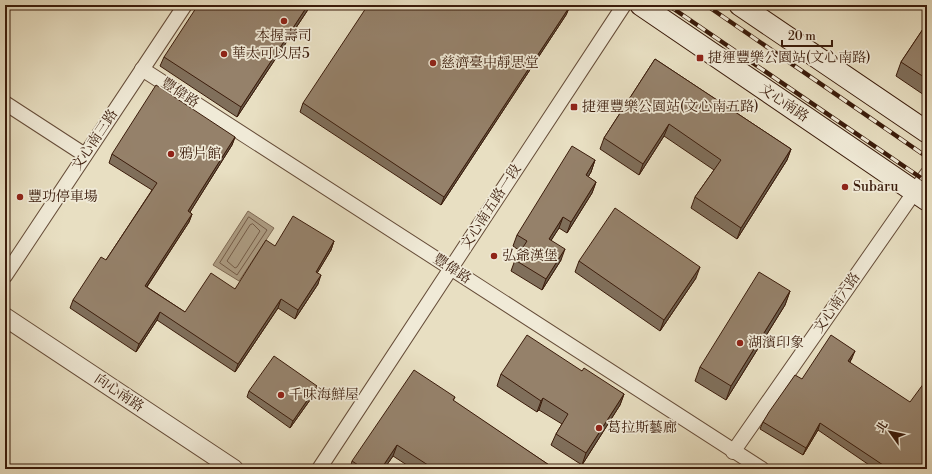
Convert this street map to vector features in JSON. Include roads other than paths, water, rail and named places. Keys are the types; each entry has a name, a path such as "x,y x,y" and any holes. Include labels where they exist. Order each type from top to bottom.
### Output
{"main road":[{"name":"文心南路","path":"641,5 921,196"},
{"path":"740,5 927,132"}],"street":[{"name":"文心南三路","path":"5,276 185,5"},
{"name":"文心南五路一段","path":"319,469 624,5"},
{"name":"豐偉路","path":"142,69 733,452 762,469"},
{"path":"5,103 85,155"},
{"name":"文心南六路","path":"733,452 921,196 927,174"},
{"name":"向心南路","path":"5,317 234,469"}],"water":[{"path":"248,211 274,228 239,281 213,265"}],"railway":[{"path":"668,5 927,182"},
{"path":"706,5 927,157"}],"place":[{"name":"本握壽司","path":"284,21"},
{"name":"華太可以居5","path":"224,54"},
{"name":"捷運豐樂公園站(文心南路)","path":"700,58"},
{"name":"慈濟臺中靜思堂","path":"433,63"},
{"name":"捷運豐樂公園站(文心南五路)","path":"574,107"},
{"name":"鴉片館","path":"171,154"},
{"name":"Subaru","path":"845,187"},
{"name":"豐功停車場","path":"20,197"},
{"name":"弘爺漢堡","path":"494,256"},
{"name":"湖濱印象","path":"740,343"},
{"name":"千味海鮮屋","path":"281,395"},
{"name":"葛拉斯藝廊","path":"599,428"}]}
